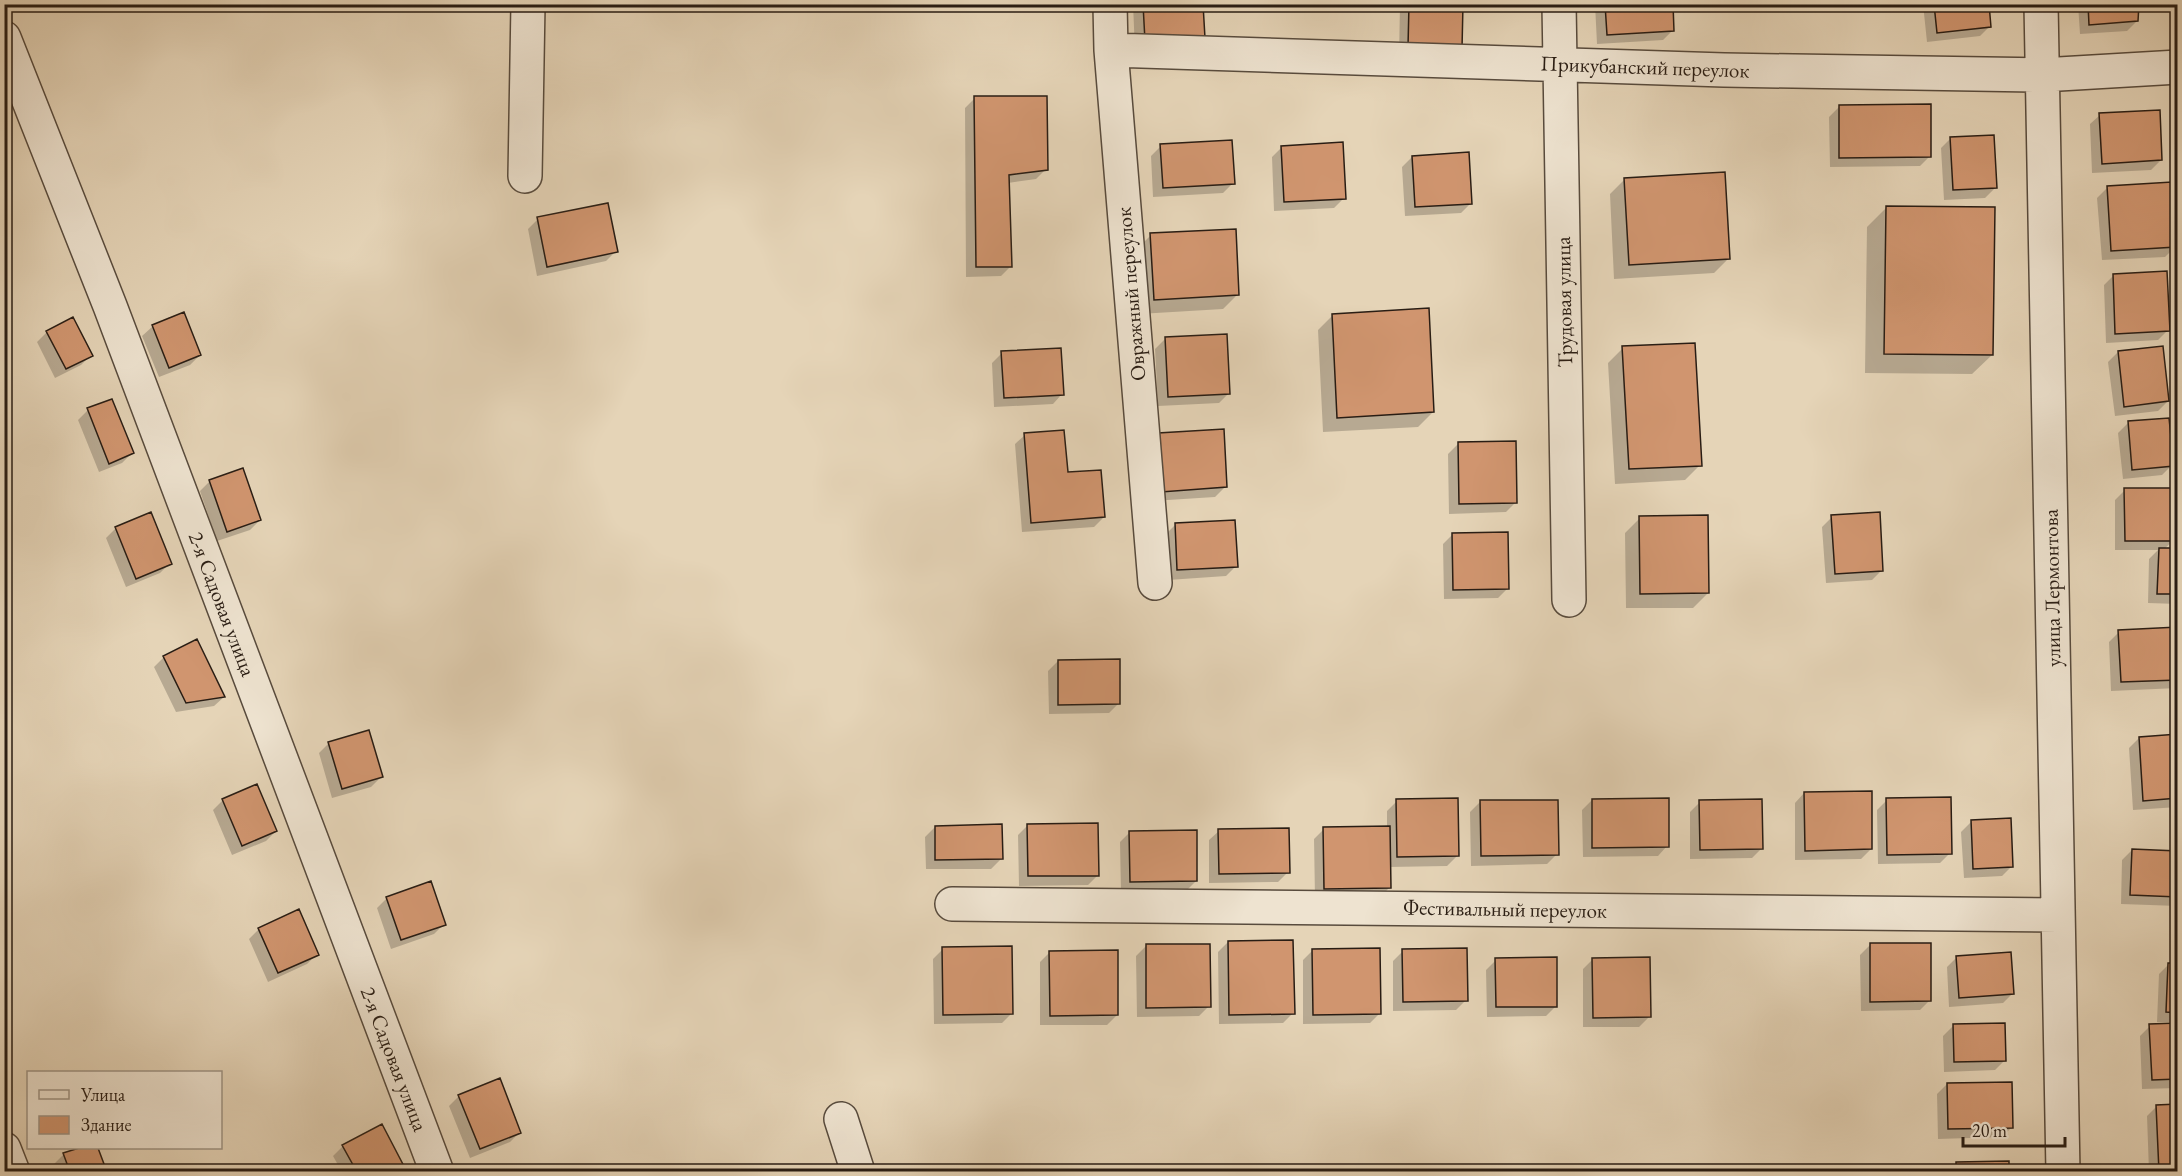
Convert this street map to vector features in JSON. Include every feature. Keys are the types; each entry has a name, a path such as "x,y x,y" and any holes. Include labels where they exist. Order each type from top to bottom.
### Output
{"street":[{"path":"525,176 528,4"},
{"name":"Овражный переулок","path":"1110,4 1155,583"},
{"name":"Трудовая улица","path":"1559,4 1569,600"},
{"name":"улица Лермонтова","path":"2041,4 2063,1172"},
{"name":"2-я Садовая улица","path":"4,38 110,306 436,1172"},
{"name":"Прикубанский переулок","path":"1112,50 1736,70 2042,75 2178,67"},
{"name":"Фестивальный переулок","path":"952,904 2058,915"},
{"path":"841,1119 858,1172"},
{"path":"4,1149 13,1172"}],"building":[{"path":"1143,4 1203,4 1205,38 1145,41"},
{"path":"1409,4 1463,4 1462,49 1408,47"},
{"path":"1605,4 1673,4 1674,31 1607,35"},
{"path":"1934,4 1989,4 1991,27 1937,33"},
{"path":"2088,4 2139,4 2138,21 2089,25"},
{"path":"974,96 1047,96 1048,170 1009,175 1012,267 976,267"},
{"path":"1931,104 1931,157 1839,158 1839,105"},
{"path":"2160,110 2162,160 2102,164 2099,113"},
{"path":"1994,135 1997,188 1953,190 1950,137"},
{"path":"1232,140 1235,184 1163,188 1160,144"},
{"path":"1343,142 1346,199 1284,202 1281,146"},
{"path":"1469,152 1472,204 1415,207 1412,156"},
{"path":"1725,172 1730,259 1629,265 1624,178"},
{"path":"2172,182 2176,247 2111,251 2107,186"},
{"path":"608,203 618,252 547,267 537,217"},
{"path":"1886,206 1995,207 1993,355 1884,354"},
{"path":"1236,229 1239,295 1154,300 1150,233"},
{"path":"2167,271 2170,331 2115,334 2113,274"},
{"path":"1429,308 1434,412 1337,418 1332,314"},
{"path":"184,312 201,355 169,368 152,325"},
{"path":"73,317 93,356 66,369 46,331"},
{"path":"1227,334 1230,394 1168,397 1165,337"},
{"path":"1695,343 1702,466 1629,469 1622,346"},
{"path":"2163,346 2169,401 2124,407 2118,351"},
{"path":"1061,348 1064,395 1004,398 1001,351"},
{"path":"112,399 134,453 109,464 87,408"},
{"path":"2169,418 2174,466 2132,470 2128,421"},
{"path":"1224,429 1227,487 1161,492 1158,433"},
{"path":"1064,430 1068,472 1101,470 1105,517 1031,523 1024,433"},
{"path":"1516,441 1517,503 1459,504 1458,442"},
{"path":"243,468 261,520 227,532 209,480"},
{"path":"2124,488 2175,488 2175,541 2125,541"},
{"path":"151,512 172,564 136,579 115,527"},
{"path":"1880,512 1883,571 1835,574 1831,515"},
{"path":"1708,515 1709,593 1640,594 1639,516"},
{"path":"1235,520 1238,567 1177,570 1175,523"},
{"path":"1508,532 1509,589 1453,590 1452,533"},
{"path":"2159,548 2178,548 2178,594 2157,594"},
{"path":"2178,627 2178,680 2121,682 2118,630"},
{"path":"197,639 225,697 186,703 163,656"},
{"path":"1120,659 1120,704 1058,705 1058,660"},
{"path":"369,730 383,777 342,789 328,742"},
{"path":"2178,734 2178,798 2143,801 2139,737"},
{"path":"257,784 277,831 242,846 222,799"},
{"path":"1872,791 1872,849 1805,851 1804,792"},
{"path":"1951,797 1952,854 1887,855 1886,798"},
{"path":"1458,798 1459,856 1397,857 1396,799"},
{"path":"1669,798 1669,847 1592,848 1592,799"},
{"path":"1762,799 1763,849 1700,850 1699,800"},
{"path":"1480,800 1558,800 1559,855 1481,856"},
{"path":"2011,818 2013,867 1973,869 1971,820"},
{"path":"1098,823 1099,876 1028,876 1027,824"},
{"path":"1002,824 1003,859 935,860 935,826"},
{"path":"1390,826 1391,888 1324,889 1323,827"},
{"path":"1289,828 1290,873 1219,874 1218,829"},
{"path":"1197,830 1197,881 1130,882 1129,831"},
{"path":"2132,849 2178,851 2178,897 2130,895"},
{"path":"431,881 446,925 401,940 386,897"},
{"path":"299,909 319,955 278,973 258,928"},
{"path":"1293,940 1295,1014 1229,1015 1228,941"},
{"path":"1870,943 1931,943 1931,1001 1870,1002"},
{"path":"1146,944 1210,944 1211,1007 1146,1008"},
{"path":"1012,946 1013,1014 943,1015 942,947"},
{"path":"1380,948 1381,1014 1313,1015 1312,949"},
{"path":"1467,948 1468,1001 1403,1002 1402,949"},
{"path":"1118,950 1118,1015 1050,1016 1049,951"},
{"path":"2011,952 2014,994 1959,998 1956,956"},
{"path":"1557,957 1557,1007 1496,1007 1495,958"},
{"path":"1650,957 1651,1017 1593,1018 1592,958"},
{"path":"2168,963 2178,963 2178,1013 2166,1012"},
{"path":"2005,1023 2006,1061 1954,1062 1953,1024"},
{"path":"2178,1023 2178,1079 2152,1080 2149,1024"},
{"path":"500,1078 521,1133 480,1149 458,1095"},
{"path":"2012,1082 2013,1128 1948,1129 1947,1083"},
{"path":"2178,1104 2178,1172 2159,1172 2156,1105"},
{"path":"382,1124 407,1172 357,1172 342,1145"},
{"path":"76,1149 98,1149 107,1172 70,1172 63,1153"},
{"path":"2009,1161 2009,1172 1956,1172 1956,1162"}]}
